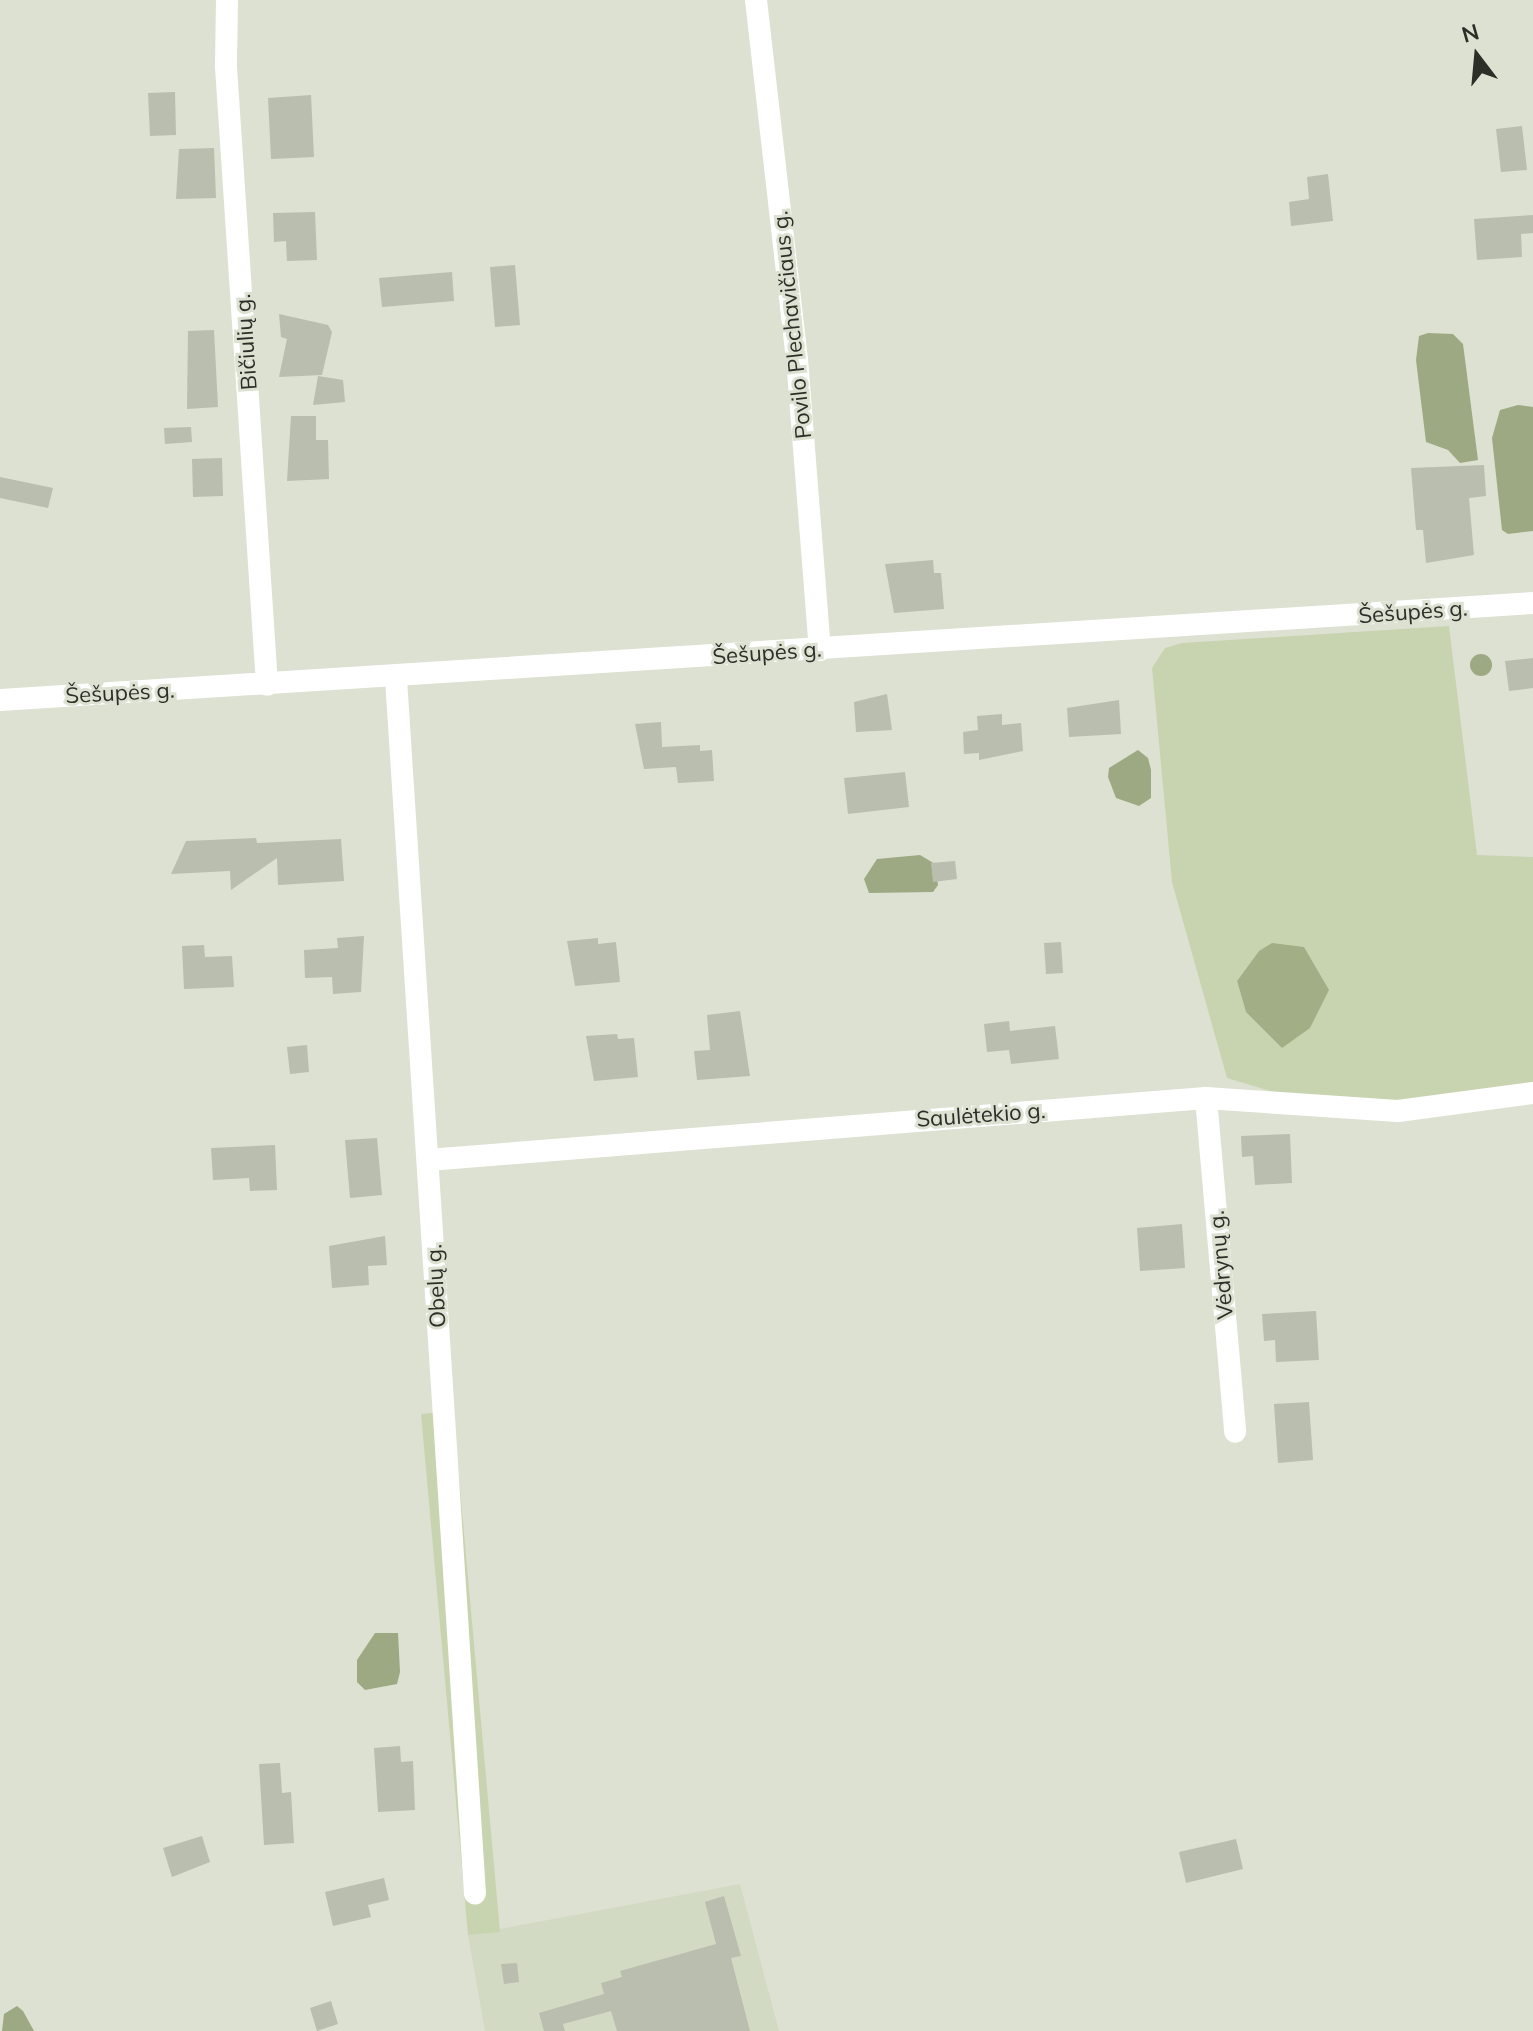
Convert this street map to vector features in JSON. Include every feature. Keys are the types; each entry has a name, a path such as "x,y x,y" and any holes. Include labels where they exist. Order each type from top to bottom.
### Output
{"street":[{"name":"Bičiulių g.","path":"227,0 226,67 267,685"},
{"name":"Povilo Plechavičiaus g.","path":"756,0 797,359 820,650"},
{"name":"Šešupės g.","path":"0,700 396,679 1533,603"},
{"name":"Obelų g.","path":"396,679 475,1893"},
{"name":"Saulėtekio g.","path":"428,1160 1206,1098 1398,1111 1533,1093"},
{"name":"Vėdrynų g.","path":"1206,1098 1235,1432"}],"shaded area":[{"path":"1428,333 1453,334 1463,344 1478,460 1460,463 1448,450 1426,442 1416,360 1419,336"},
{"path":"1518,405 1533,407 1533,531 1508,534 1502,530 1492,438 1500,410"},
{"path":"1449,626 1477,855 1533,857 1533,1093 1357,1117 1227,1078 1172,882 1152,668 1165,648 1182,643","holes":["1304,947 1315,970 1246,1012 1237,981 1259,951"]},
{"path":"1481,654 1489,657 1492,665 1489,673 1481,676 1473,673 1470,665 1473,657"},
{"path":"1138,750 1148,758 1151,770 1151,798 1139,806 1116,798 1108,777 1109,768"},
{"path":"920,855 935,864 938,885 933,892 869,893 864,879 877,859"},
{"path":"1272,943 1304,947 1329,990 1310,1028 1282,1048 1246,1012 1237,981 1259,951"},
{"path":"453,1411 500,1932 468,1935 421,1414"},
{"path":"375,1633 398,1633 400,1672 397,1684 365,1690 357,1682 357,1660"},
{"path":"740,1884 779,2031 485,2031 468,1935"},
{"path":"17,2006 34,2031 2,2031 4,2014"}],"building":[{"path":"175,92 176,135 150,136 148,93"},
{"path":"311,95 314,157 271,159 268,98"},
{"path":"1522,126 1527,170 1501,172 1496,129"},
{"path":"214,148 216,198 176,199 179,149"},
{"path":"1328,174 1333,221 1291,226 1289,202 1309,199 1307,177"},
{"path":"315,212 317,260 287,261 286,241 274,242 273,213"},
{"path":"1533,215 1533,233 1521,234 1522,257 1477,260 1474,219"},
{"path":"515,265 520,325 495,327 490,267"},
{"path":"452,272 454,301 382,307 379,278"},
{"path":"279,314 328,325 332,332 322,375 279,377 287,339 281,337"},
{"path":"214,330 218,407 187,409 188,331"},
{"path":"318,376 343,380 345,402 313,405"},
{"path":"291,416 316,416 316,440 328,440 329,479 287,481"},
{"path":"191,427 192,442 165,444 164,428"},
{"path":"222,458 223,496 193,497 192,459"},
{"path":"1484,465 1486,496 1469,498 1474,555 1426,563 1423,530 1416,530 1411,468"},
{"path":"0,477 53,488 48,508 0,498"},
{"path":"933,560 934,573 941,573 944,609 894,613 885,564"},
{"path":"1533,658 1533,688 1509,691 1505,661"},
{"path":"887,694 892,730 856,732 854,702"},
{"path":"1119,700 1121,734 1069,737 1067,708"},
{"path":"1002,714 1002,725 1021,723 1023,751 979,760 979,753 964,754 963,732 978,730 977,716"},
{"path":"661,722 662,747 700,745 700,751 712,750 714,781 678,783 676,767 644,769 635,724"},
{"path":"905,772 909,807 848,814 844,778"},
{"path":"256,838 257,843 341,839 344,881 278,885 277,858 231,890 230,871 171,874 186,841"},
{"path":"955,861 957,879 933,882 931,863"},
{"path":"364,936 361,992 333,994 332,977 305,978 304,950 338,948 337,938"},
{"path":"598,938 598,944 616,942 620,982 575,986 567,941"},
{"path":"1061,942 1063,973 1046,974 1044,943"},
{"path":"204,945 205,957 232,956 234,987 184,989 182,946"},
{"path":"740,1011 750,1076 697,1080 694,1051 710,1050 707,1015"},
{"path":"1009,1021 1010,1031 1055,1026 1059,1059 1011,1064 1009,1050 987,1052 984,1024"},
{"path":"617,1034 618,1039 634,1038 638,1077 594,1081 586,1036"},
{"path":"307,1045 309,1072 290,1074 287,1047"},
{"path":"1290,1134 1292,1183 1255,1185 1253,1156 1242,1157 1241,1136"},
{"path":"377,1138 382,1195 350,1198 345,1140"},
{"path":"275,1145 277,1190 250,1191 249,1178 213,1180 211,1148"},
{"path":"1182,1224 1185,1268 1140,1271 1137,1228"},
{"path":"385,1236 387,1265 368,1266 369,1285 332,1288 329,1246"},
{"path":"1316,1311 1319,1360 1276,1362 1275,1340 1264,1341 1262,1314"},
{"path":"1309,1402 1313,1460 1278,1463 1274,1404"},
{"path":"400,1746 401,1762 413,1761 415,1810 378,1812 374,1748"},
{"path":"280,1763 282,1793 291,1792 294,1843 264,1845 259,1764"},
{"path":"202,1836 210,1862 172,1877 163,1848"},
{"path":"1236,1839 1243,1869 1186,1883 1179,1852"},
{"path":"384,1878 389,1900 368,1905 371,1917 333,1926 325,1892"},
{"path":"724,1896 741,1956 731,1958 750,2031 617,2031 611,2011 563,2024 565,2031 544,2031 539,2013 604,1994 601,1983 622,1977 620,1971 716,1944 705,1902"},
{"path":"517,1963 519,1982 504,1984 501,1964"},
{"path":"331,2001 338,2024 317,2031 310,2008"}]}
